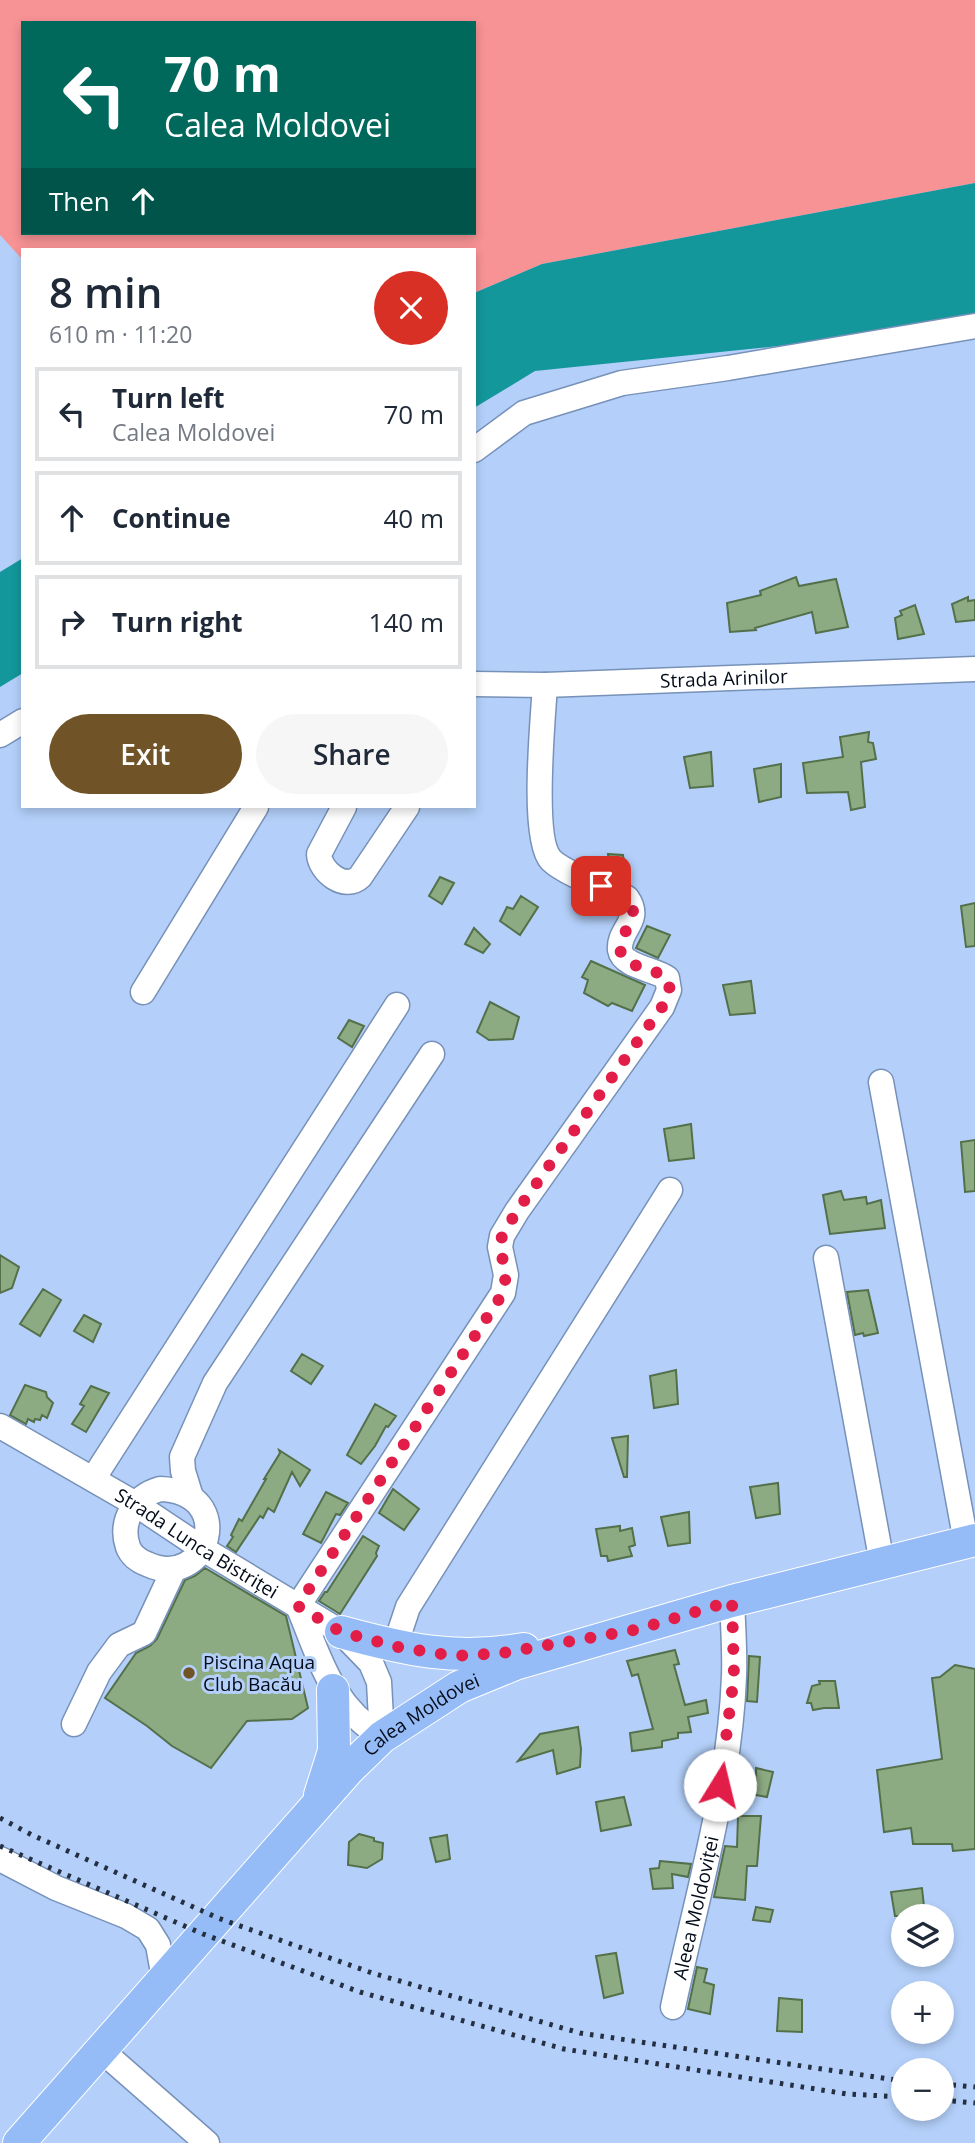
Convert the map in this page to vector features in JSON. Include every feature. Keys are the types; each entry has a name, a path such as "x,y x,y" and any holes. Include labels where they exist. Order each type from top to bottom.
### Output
{"main road":[{"name":"Calea Moldovei","path":"19,2143 317,1804 382,1737 459,1687 515,1664 732,1601 971,1541"},
{"path":"341,1632 398,1647 454,1656 502,1653 635,1630"},
{"path":"317,1804 334,1752 333,1690"}],"street":[{"path":"476,449 524,413 622,383 975,326"},
{"name":"Strada Arinilor","path":"476,684 545,685 975,668"},
{"name":"Strada Lunca Bistriței","path":"0,1426 134,1503 203,1549 298,1606 503,1293 506,1275 500,1247 502,1236 517,1211 662,1007 670,990 667,978 630,962 622,955 620,948 633,916 633,906 627,898 550,860 542,844 540,752 545,685"},
{"path":"0,735 21,722"},
{"path":"144,992 255,808"},
{"path":"343,808 319,853 319,860 326,869 347,883 353,883 360,877 406,808"},
{"path":"93,1479 397,1005"},
{"path":"191,1497 183,1471 183,1457 215,1383 432,1054"},
{"path":"881,1082 971,1541"},
{"path":"398,1647 399,1634 408,1606 670,1189"},
{"path":"826,1258 882,1563"},
{"path":"160,1489 173,1489 191,1497 204,1511 209,1531 203,1549 191,1562 173,1569 154,1567 141,1562 130,1552 125,1538 134,1503 149,1492 160,1489"},
{"path":"75,1724 99,1672 119,1645 144,1633 173,1569"},
{"name":"Aleea Moldoviței","path":"673,2007 712,1838 725,1758 734,1676 732,1601"},
{"path":"298,1606 341,1632 371,1663 379,1682 382,1737"},
{"path":"298,1606 333,1690 353,1715 382,1737"},
{"path":"0,1859 56,1888 126,1916 148,1929 158,1945 164,1978"},
{"path":"101,2050 207,2143"}],"shaded area":[{"path":"0,0 975,0 975,183 542,264 476,292 476,248 21,248 21,258 0,235"},
{"path":"975,183 975,315 857,338 535,371 476,407 476,292 542,264"},
{"path":"21,559 21,674 0,687 0,572"}],"building":[{"path":"796,577 799,586 836,579 848,627 816,633 812,612 755,628 756,630 730,632 727,603 761,595 760,591"},
{"path":"968,597 968,601 975,600 975,620 956,622 952,604"},
{"path":"915,605 924,634 898,639 895,618 902,615 900,611"},
{"path":"869,732 868,742 873,743 876,759 861,762 865,807 851,810 848,792 807,793 803,763 843,757 840,737"},
{"path":"711,752 713,786 690,788 684,757"},
{"path":"781,764 781,797 759,802 754,769"},
{"path":"608,854 623,855 626,875 611,875"},
{"path":"440,877 454,883 442,904 429,896"},
{"path":"521,896 538,907 520,935 500,921 507,907 513,909"},
{"path":"975,903 975,946 966,947 961,906"},
{"path":"647,926 670,935 658,958 636,948"},
{"path":"474,928 490,944 483,953 465,944"},
{"path":"591,961 645,985 632,1011 612,1003 608,1006 584,993 588,980 582,977"},
{"path":"751,981 755,1013 730,1015 723,985"},
{"path":"490,1002 519,1017 513,1039 489,1040 477,1032"},
{"path":"349,1020 364,1026 352,1047 338,1038"},
{"path":"691,1124 694,1158 669,1161 664,1129"},
{"path":"975,1140 975,1191 965,1192 961,1142"},
{"path":"841,1191 844,1200 866,1197 867,1204 881,1200 885,1228 830,1234 823,1195"},
{"path":"0,1255 19,1267 12,1288 0,1293"},
{"path":"43,1289 61,1300 40,1336 20,1324"},
{"path":"868,1290 878,1333 855,1335 847,1292"},
{"path":"84,1315 101,1324 93,1342 74,1331"},
{"path":"302,1354 323,1366 311,1384 291,1371"},
{"path":"676,1370 678,1404 654,1408 650,1376"},
{"path":"25,1385 46,1392 53,1403 47,1418 42,1415 40,1420 35,1419 34,1422 28,1419 26,1424 10,1415"},
{"path":"91,1386 109,1393 86,1432 72,1424 84,1406 80,1404"},
{"path":"375,1404 396,1416 388,1427 386,1426 361,1464 347,1455"},
{"path":"628,1436 627,1477 624,1477 612,1438"},
{"path":"279,1450 310,1470 300,1486 292,1472 274,1512 268,1508 263,1518 260,1516 236,1552 227,1546 233,1537 231,1535 266,1479 280,1453"},
{"path":"778,1483 780,1514 756,1518 750,1487"},
{"path":"393,1489 419,1509 404,1530 379,1513"},
{"path":"326,1492 348,1503 340,1515 336,1514 321,1543 303,1534"},
{"path":"689,1512 690,1543 668,1546 661,1517"},
{"path":"620,1526 620,1531 632,1528 635,1545 629,1547 632,1556 608,1561 607,1556 601,1556 596,1529"},
{"path":"363,1536 379,1546 377,1556 340,1614 319,1601"},
{"path":"205,1568 286,1616 308,1708 292,1719 247,1721 211,1768 172,1746 105,1698 136,1653 157,1639 185,1580"},
{"path":"675,1650 679,1664 674,1665 685,1705 706,1700 708,1713 688,1717 691,1732 678,1733 678,1738 662,1741 662,1747 632,1751 630,1733 653,1729 638,1674 632,1676 627,1661"},
{"path":"749,1656 760,1657 757,1702 747,1701"},
{"path":"955,1665 975,1669 975,1849 953,1851 952,1844 913,1844 911,1828 884,1832 877,1770 942,1759 932,1678 940,1677"},
{"path":"819,1681 835,1681 839,1708 813,1710 811,1703 807,1703 812,1686 820,1684"},
{"path":"578,1727 580,1767 557,1774 553,1750 518,1761 540,1734"},
{"path":"756,1768 773,1772 767,1797 744,1793 745,1778 756,1781"},
{"path":"624,1797 631,1825 601,1831 596,1802"},
{"path":"738,1816 761,1816 757,1866 747,1866 745,1900 714,1897 725,1846 737,1847"},
{"path":"359,1834 383,1843 382,1859 367,1868 348,1865 349,1842"},
{"path":"447,1835 450,1859 436,1862 430,1838"},
{"path":"660,1861 691,1864 688,1877 672,1874 673,1888 653,1889 650,1869 659,1868"},
{"path":"922,1888 924,1904 893,1904 891,1892"},
{"path":"756,1907 773,1910 770,1922 753,1920"},
{"path":"616,1953 623,1993 604,1998 596,1956"},
{"path":"697,1967 707,1969 704,1982 714,1985 710,2014 688,2009"},
{"path":"779,1998 802,2000 802,2032 777,2031"}],"railway":[{"path":"0,1818 32,1835 218,1918 372,1973 580,2033 891,2079"},
{"path":"0,1846 203,1934 360,1992 564,2049 847,2094 891,2096"},
{"path":"954,2085 975,2087"},
{"path":"954,2101 975,2103"}],"place":[{"name":"Piscina Aqua Club Bacău","path":"189,1673"}],"route":[{"path":"601,886 627,898 633,906 633,916 620,948 622,955 630,962 667,978 670,990 662,1007 517,1211 502,1236 500,1247 506,1275 503,1293 298,1606 341,1632 398,1647 454,1656 502,1653 635,1630 732,1601 734,1676 720,1785"}]}
